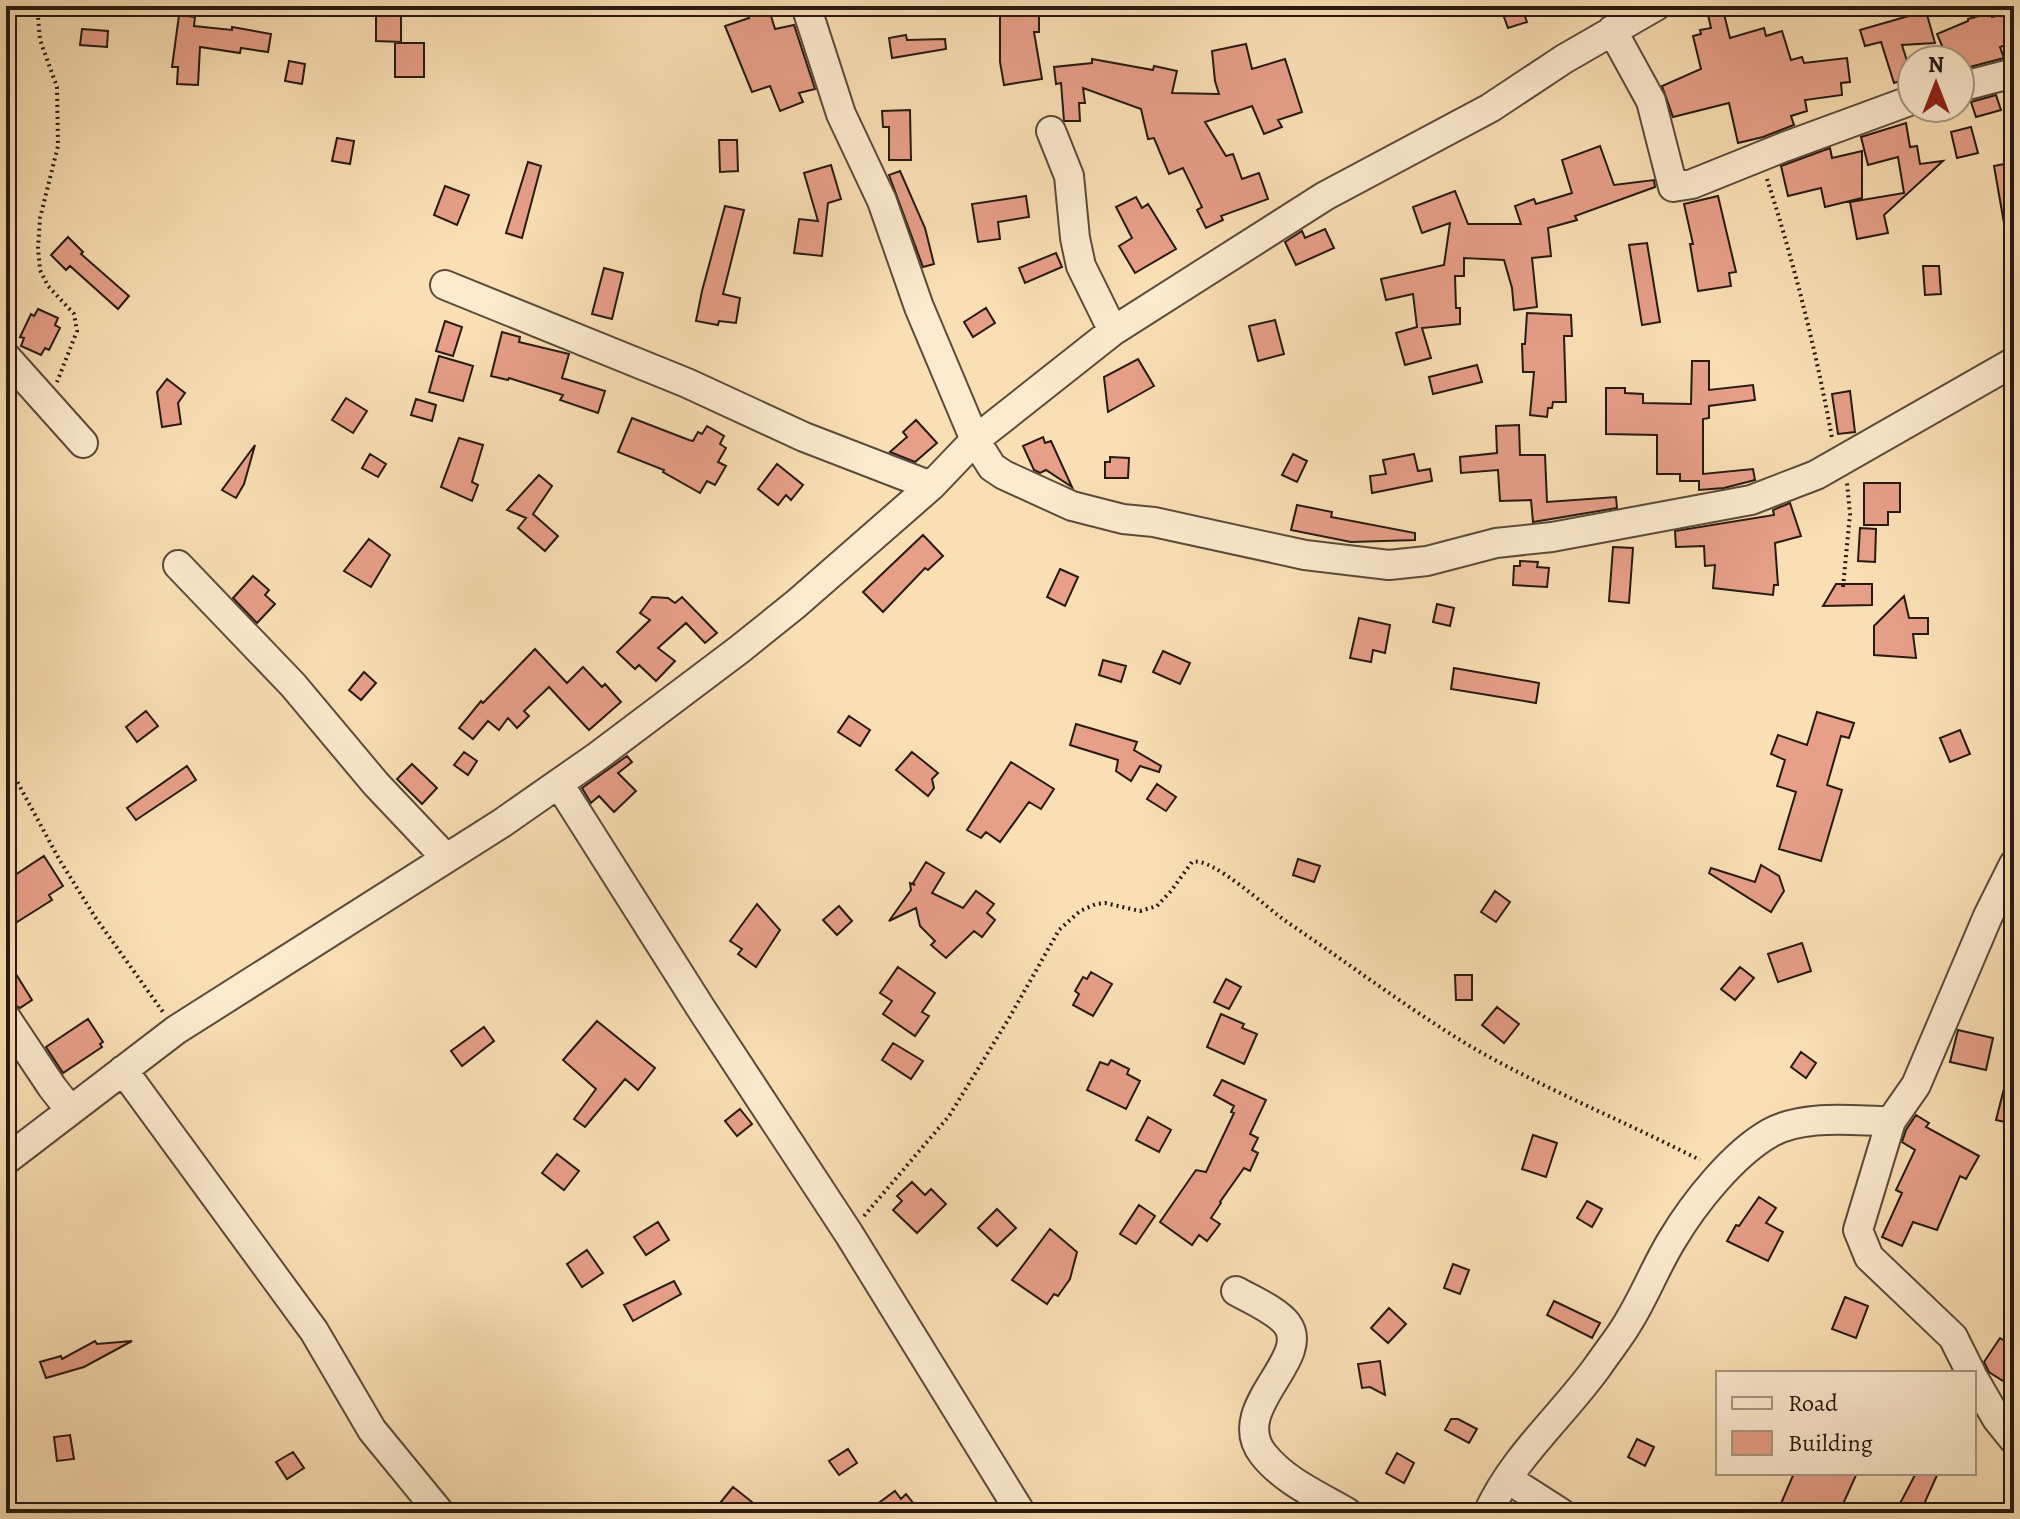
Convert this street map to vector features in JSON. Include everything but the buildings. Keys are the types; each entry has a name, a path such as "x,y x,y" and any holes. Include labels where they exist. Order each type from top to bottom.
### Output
{"street":[{"path":"806,6 841,114 882,201 924,321 975,440 992,467 1072,506 1305,555 1389,565 1427,561 1496,543 1552,537 1751,500 1816,475 2014,362"},
{"path":"6,1160 176,1030 559,784 740,649 931,486 975,440 1113,331 1325,196 1490,108 1612,30 1656,6"},
{"path":"1612,30 1651,101 1673,187 1692,184 1896,106"},
{"path":"1976,83 2014,73"},
{"path":"1051,131 1069,176 1081,266 1113,331"},
{"path":"445,285 687,383 804,437 931,486"},
{"path":"6,357 83,443"},
{"path":"178,565 293,685 376,784 446,858"},
{"path":"559,784 849,1234 1021,1513"},
{"path":"1970,1371 1953,1337 1869,1257 1860,1239 1860,1218 1891,1121 1916,1085 1988,916 2014,864"},
{"path":"6,1018 70,1110"},
{"path":"123,1070 314,1331 372,1430 440,1513"},
{"path":"1488,1513 1508,1479 1629,1321 1672,1239 1724,1172 1769,1133 1785,1126 1806,1122 1891,1121"},
{"path":"1236,1291 1279,1317 1286,1323 1292,1337 1287,1356 1256,1414 1254,1432 1257,1444 1263,1454 1291,1479 1348,1513"},
{"path":"1976,1382 1997,1419 2014,1440"},
{"path":"1508,1479 1561,1513"}],"path":[{"path":"37,6 40,40 57,87 58,146 40,218 40,270 48,286 74,314 77,331 48,404"},
{"path":"1760,157 1821,377 1836,464 1847,484 1850,514 1843,587"},
{"path":"6,761 59,859 88,905 176,1030"},
{"path":"849,1234 949,1116 1008,1020 1035,968 1068,920 1096,904 1105,903 1140,911 1157,906 1192,862 1197,860 1213,865 1269,910 1471,1046 1724,1172"}]}
